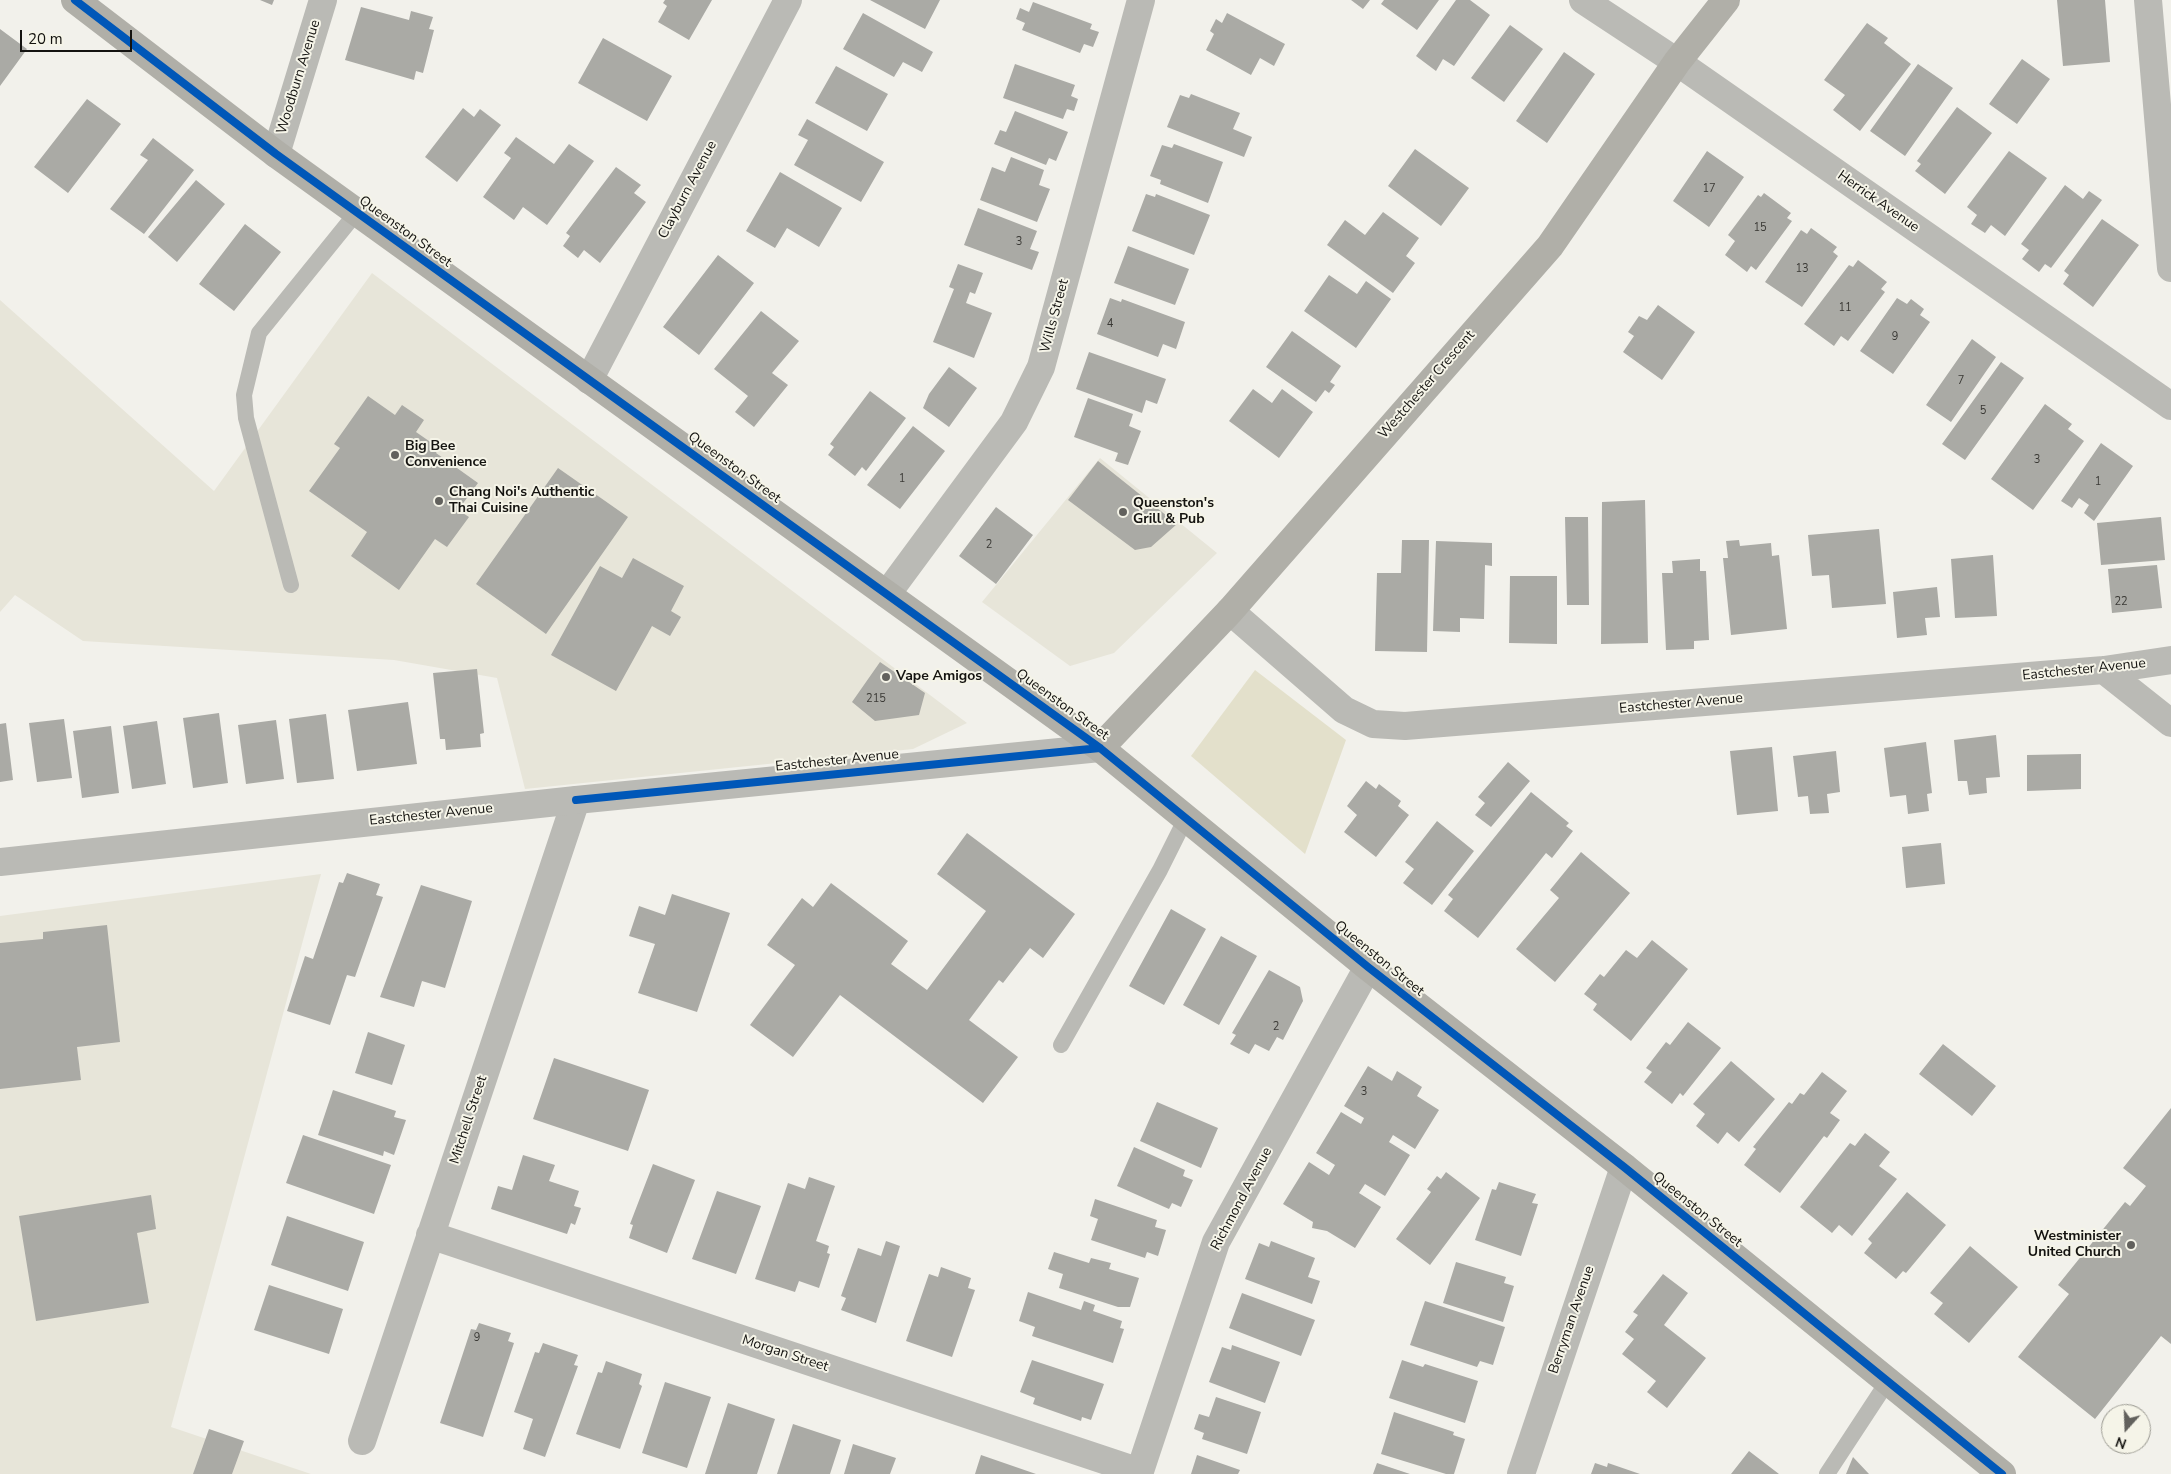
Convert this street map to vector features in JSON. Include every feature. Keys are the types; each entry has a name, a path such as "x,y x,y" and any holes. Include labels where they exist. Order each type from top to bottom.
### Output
{"main road":[{"name":"Queenston Street","path":"75,0 276,154 1100,748 1368,967 1624,1166 2002,1474"},
{"name":"Westchester Crescent","path":"1100,748 1230,611 1550,246 1677,62 1726,0"}],"street":[{"name":"Woodburn Avenue","path":"276,154 322,0"},
{"name":"Clayburn Avenue","path":"589,380 788,0"},
{"name":"Wills Street","path":"887,594 1014,422 1041,367 1141,0"},
{"name":"Herrick Avenue","path":"1583,0 1677,62 2171,406"},
{"path":"2148,0 2171,268"},
{"name":"Eastchester Avenue","path":"1230,611 1344,710 1373,724 1405,726 2104,670 2171,660"},
{"path":"2104,670 2171,723"},
{"name":"Eastchester Avenue","path":"0,862 576,800 1100,748"},
{"name":"Mitchell Street","path":"362,1441 576,800"},
{"name":"Richmond Avenue","path":"1140,1473 1216,1242 1368,967"},
{"name":"Berryman Avenue","path":"1521,1474 1624,1166"},
{"name":"Morgan Street","path":"430,1235 1140,1473"}],"lane":[{"path":"291,585 246,418 244,395 259,333 357,212"},
{"path":"1061,1045 1160,870 1186,818"},
{"path":"1827,1474 1888,1381"}],"shaded area":[{"path":"372,273 967,723 913,749 525,789 497,678 394,660 83,641 15,595 0,612 0,300 214,491"},
{"path":"1100,458 1217,553 1114,653 1070,666 982,602"},
{"path":"1255,670 1346,740 1305,854 1191,756"},
{"path":"321,874 171,1427 311,1474 0,1474 0,916"}],"building":[{"path":"260,0 274,0 272,5"},
{"path":"665,0 712,0 689,40 658,22 667,6 663,3"},
{"path":"870,0 940,0 925,29"},
{"path":"1351,0 1370,0 1363,9"},
{"path":"1384,0 1439,0 1417,30 1381,4"},
{"path":"1456,0 1470,0 1490,15 1454,66 1443,59 1436,71 1416,56"},
{"path":"2057,0 2105,0 2110,62 2063,66"},
{"path":"1033,2 1092,24 1090,29 1099,32 1093,47 1084,44 1080,53 1022,30 1025,23 1016,19 1020,8 1029,12"},
{"path":"361,7 409,20 411,11 433,17 429,29 434,30 423,73 416,71 414,80 345,60"},
{"path":"863,13 933,52 922,72 903,62 894,77 843,49"},
{"path":"1227,13 1285,44 1274,66 1260,58 1251,75 1206,50 1214,34 1210,31 1216,19 1222,23"},
{"path":"1867,23 1888,38 1884,43 1911,64 1860,131 1833,110 1845,95 1824,80"},
{"path":"1510,25 1543,49 1504,102 1471,78"},
{"path":"0,29 27,49 0,86"},
{"path":"603,38 672,76 647,121 578,83"},
{"path":"1564,52 1595,74 1547,143 1516,121"},
{"path":"2022,59 2050,79 2017,124 1989,104"},
{"path":"1015,64 1075,85 1071,96 1078,99 1074,111 1067,109 1063,119 1003,98"},
{"path":"1918,64 1953,88 1905,156 1870,131"},
{"path":"836,66 888,94 867,131 815,103"},
{"path":"1191,94 1240,113 1233,129 1252,137 1244,157 1167,127 1180,95 1189,98"},
{"path":"87,99 121,124 68,193 34,167"},
{"path":"1957,107 1992,133 1945,194 1915,171 1921,164 1917,161"},
{"path":"463,108 474,117 480,109 501,125 457,182 425,157"},
{"path":"1015,111 1068,132 1056,161 1049,158 1046,165 994,144 1000,130 1006,132"},
{"path":"807,119 884,162 861,202 794,165 808,140 798,135"},
{"path":"516,137 554,164 569,144 594,161 547,225 523,207 514,220 483,197 511,158 504,153"},
{"path":"153,138 194,170 144,234 110,209 148,160 140,155"},
{"path":"1174,144 1223,162 1208,203 1160,184 1161,180 1150,176 1162,145 1172,148"},
{"path":"1415,149 1469,188 1441,226 1388,186"},
{"path":"1707,151 1744,177 1709,227 1673,201"},
{"path":"2009,151 2047,178 2005,236 1991,225 1985,233 1971,224 1977,215 1967,207"},
{"path":"1011,157 1044,170 1039,185 1050,189 1037,222 980,200 992,167 1005,172"},
{"path":"616,167 641,185 634,193 646,202 600,263 584,250 578,258 563,246 570,236 566,233"},
{"path":"780,172 842,208 819,247 787,228 775,248 746,231"},
{"path":"196,180 225,204 177,262 148,237"},
{"path":"2065,185 2083,199 2089,191 2102,200 2051,268 2045,264 2039,272 2022,259 2029,250 2021,244"},
{"path":"1764,193 1791,213 1787,218 1792,221 1756,270 1751,266 1747,272 1725,255 1735,241 1728,235 1758,195 1761,197"},
{"path":"1146,194 1155,197 1156,194 1210,215 1194,255 1132,231"},
{"path":"978,208 1037,231 1030,249 1039,252 1032,270 964,245"},
{"path":"1383,212 1419,238 1406,256 1415,263 1393,293 1327,245 1345,220 1365,235"},
{"path":"2102,219 2139,245 2093,307 2063,284 2069,275 2064,271"},
{"path":"245,224 281,252 234,311 199,284"},
{"path":"1811,228 1837,247 1833,252 1838,256 1802,307 1765,282 1801,230 1807,234"},
{"path":"1128,246 1189,269 1175,305 1114,283"},
{"path":"718,255 754,283 699,355 663,327"},
{"path":"1858,260 1887,282 1881,289 1885,292 1848,341 1841,336 1834,346 1804,324 1849,265 1853,267"},
{"path":"958,264 983,273 975,294 970,292 966,303 992,313 974,358 933,342 954,289 949,287"},
{"path":"1329,275 1357,294 1366,281 1391,299 1356,348 1304,311"},
{"path":"1110,298 1121,302 1122,299 1185,322 1176,349 1163,344 1158,357 1097,334"},
{"path":"1897,298 1907,304 1911,299 1924,309 1920,315 1930,322 1893,374 1860,351"},
{"path":"1658,305 1695,332 1662,380 1623,352 1634,336 1628,332 1639,316 1647,320"},
{"path":"761,311 799,341 772,373 788,385 754,427 735,412 748,396 714,369"},
{"path":"1292,331 1341,366 1330,382 1335,385 1329,393 1325,390 1316,402 1266,367"},
{"path":"1972,339 1996,357 1951,422 1926,405"},
{"path":"1089,352 1166,379 1157,404 1146,400 1142,413 1076,389"},
{"path":"2001,362 2024,378 1965,460 1942,444"},
{"path":"949,367 977,388 949,427 923,408 929,394"},
{"path":"1253,389 1272,403 1282,389 1313,412 1279,458 1229,421"},
{"path":"870,391 906,418 866,471 862,467 855,476 828,455 834,447 830,444"},
{"path":"368,396 395,415 402,405 424,420 416,432 439,448 436,453 478,483 458,510 469,517 447,547 435,539 399,590 351,556 367,532 309,491 340,448 334,444"},
{"path":"1088,398 1133,414 1129,426 1141,431 1128,465 1115,461 1118,453 1074,437"},
{"path":"2045,404 2072,424 2068,429 2084,441 2033,510 1991,479"},
{"path":"913,426 945,451 900,509 867,485"},
{"path":"2101,443 2133,466 2094,521 2084,513 2089,505 2079,498 2072,508 2061,501"},
{"name":"Queenston's Grill & Pub","path":"1098,461 1177,524 1151,547 1135,550 1068,500"},
{"path":"558,468 628,517 546,634 476,584"},
{"path":"1645,500 1648,643 1601,644 1602,502"},
{"path":"996,507 1033,535 996,584 959,556"},
{"path":"1565,517 1588,517 1589,605 1567,605"},
{"path":"2161,517 2165,560 2101,565 2097,523"},
{"path":"1879,529 1886,604 1832,608 1829,575 1812,576 1808,535"},
{"path":"1402,540 1429,540 1427,652 1375,651 1377,573 1401,573"},
{"path":"1739,540 1740,546 1771,543 1772,556 1779,555 1787,629 1731,635 1723,558 1728,558 1726,541"},
{"path":"1436,541 1492,543 1492,566 1485,565 1484,619 1460,618 1460,632 1433,631"},
{"path":"1993,555 1997,616 1955,618 1951,559"},
{"path":"633,558 684,586 671,611 681,617 670,636 652,626 616,691 551,655 600,566 622,578"},
{"path":"1700,559 1700,571 1706,571 1709,640 1694,641 1694,649 1666,650 1662,573 1673,573 1672,561"},
{"path":"2157,565 2162,608 2112,613 2108,569"},
{"path":"1510,576 1557,576 1557,644 1509,643"},
{"path":"1937,587 1940,617 1925,618 1927,635 1897,638 1893,592"},
{"name":"Vape Amigos","path":"880,662 925,693 919,715 875,721 852,702"},
{"path":"477,669 484,733 480,734 481,747 446,750 445,739 440,739 433,673"},
{"path":"408,702 417,764 357,771 348,710"},
{"path":"219,713 228,783 193,788 183,718"},
{"path":"326,714 334,779 297,783 289,719"},
{"path":"64,719 72,778 37,782 29,723"},
{"path":"276,720 284,779 246,784 238,725"},
{"path":"157,721 166,784 132,789 123,726"},
{"path":"6,723 13,780 0,782 0,724"},
{"path":"111,726 119,793 82,798 73,731"},
{"path":"1996,735 2000,777 1986,778 1987,793 1969,795 1967,781 1958,781 1954,740"},
{"path":"1926,742 1932,793 1927,794 1929,811 1908,814 1906,795 1890,797 1884,748"},
{"path":"1772,747 1778,811 1737,815 1730,751"},
{"path":"1836,751 1840,792 1827,794 1829,813 1810,814 1808,796 1798,797 1793,756"},
{"path":"2081,754 2081,789 2027,791 2027,755"},
{"path":"1508,762 1530,781 1491,827 1475,815 1485,803 1478,797"},
{"path":"1366,781 1376,789 1379,784 1401,801 1398,806 1409,815 1376,857 1344,832 1357,815 1347,806"},
{"path":"1531,792 1569,823 1566,826 1573,831 1552,858 1546,853 1478,938 1444,911 1453,899 1448,895"},
{"path":"1437,821 1474,851 1432,905 1403,883 1414,869 1405,862"},
{"path":"967,833 1075,914 1043,958 1030,948 1003,983 999,980 969,1020 1018,1057 983,1103 840,995 793,1057 750,1025 795,965 767,945 802,898 813,907 831,883 908,941 891,964 927,990 986,911 937,874"},
{"path":"1941,843 1945,884 1906,888 1902,847"},
{"path":"1581,852 1630,893 1555,982 1516,949 1559,898 1550,890"},
{"path":"347,873 380,884 376,895 383,897 355,977 347,975 330,1025 287,1011 305,956 313,959 339,882 343,883"},
{"path":"421,885 472,901 445,988 422,981 414,1007 380,997"},
{"path":"672,894 730,913 697,1012 638,993 655,944 629,936 639,906 665,915"},
{"path":"1171,909 1206,929 1164,1005 1129,986"},
{"path":"107,925 120,1042 77,1047 81,1080 0,1089 0,943 43,939 43,932"},
{"path":"1221,936 1257,956 1219,1025 1183,1005"},
{"path":"1652,940 1688,969 1631,1041 1593,1010 1597,1004 1584,994 1600,974 1604,977 1626,950 1637,958"},
{"path":"1269,970 1300,987 1303,1001 1283,1040 1277,1037 1269,1051 1255,1044 1249,1054 1230,1044 1236,1035 1232,1033"},
{"path":"1688,1022 1721,1048 1683,1096 1680,1093 1672,1104 1644,1082 1652,1072 1646,1068 1666,1042 1670,1045"},
{"path":"368,1032 405,1045 392,1085 355,1073"},
{"path":"1943,1044 1996,1086 1972,1116 1919,1074"},
{"path":"554,1058 649,1090 628,1151 533,1119"},
{"path":"1731,1061 1775,1099 1739,1142 1727,1132 1718,1144 1696,1126 1705,1114 1693,1104"},
{"path":"1368,1066 1392,1081 1397,1071 1422,1087 1417,1096 1439,1110 1415,1149 1393,1135 1389,1142 1410,1155 1385,1196 1365,1184 1359,1193 1381,1207 1355,1248 1327,1231 1312,1228 1313,1222 1283,1204 1309,1162 1329,1175 1335,1165 1316,1153 1341,1112 1361,1124 1364,1118 1344,1106"},
{"path":"1822,1072 1847,1091 1830,1113 1840,1120 1827,1138 1824,1136 1780,1193 1744,1165 1756,1149 1753,1147 1789,1102 1792,1104 1800,1093 1804,1095"},
{"path":"333,1090 396,1111 394,1117 406,1120 394,1155 384,1151 383,1156 318,1135"},
{"path":"1157,1102 1218,1128 1201,1168 1140,1141"},
{"name":"Westminister United Church","path":"2171,1108 2171,1344 2161,1336 2107,1404 2101,1404 2101,1411 2095,1419 2018,1357 2069,1294 2058,1285 2125,1202 2130,1206 2146,1186 2123,1168"},
{"path":"1865,1133 1890,1152 1879,1166 1897,1179 1852,1236 1839,1225 1832,1233 1800,1207 1850,1143 1855,1146"},
{"path":"303,1135 391,1165 374,1214 286,1183"},
{"path":"1134,1147 1185,1170 1183,1176 1193,1180 1181,1207 1172,1203 1169,1209 1117,1186"},
{"path":"523,1155 555,1165 549,1181 579,1191 574,1206 581,1208 575,1225 571,1223 567,1234 491,1209 498,1186 512,1190"},
{"path":"653,1164 695,1180 667,1253 629,1238 633,1225 630,1224"},
{"path":"1446,1172 1480,1198 1430,1265 1396,1239 1431,1192 1427,1189 1437,1176 1441,1179"},
{"path":"809,1177 835,1186 816,1241 829,1246 827,1253 830,1254 819,1288 799,1281 795,1292 755,1279 788,1183 805,1189"},
{"path":"1499,1182 1536,1194 1532,1203 1538,1204 1521,1256 1475,1240 1492,1189 1496,1190"},
{"path":"717,1191 761,1206 736,1274 692,1259"},
{"path":"1907,1192 1946,1225 1906,1273 1903,1271 1896,1279 1864,1253 1872,1243 1868,1239"},
{"path":"151,1195 156,1229 137,1233 149,1303 36,1321 19,1216"},
{"path":"1095,1199 1157,1220 1155,1227 1166,1230 1158,1256 1147,1252 1145,1258 1091,1240 1098,1219 1090,1216"},
{"path":"287,1216 364,1242 348,1291 271,1265"},
{"path":"886,1241 900,1246 876,1323 841,1310 846,1298 841,1296 858,1248 881,1256"},
{"path":"1271,1241 1315,1258 1308,1277 1320,1281 1312,1304 1245,1279 1259,1243 1269,1247"},
{"path":"1970,1246 2018,1287 1969,1343 1934,1314 1943,1303 1930,1293"},
{"path":"1054,1252 1089,1263 1091,1258 1111,1263 1109,1269 1139,1278 1130,1307 1118,1307 1059,1288 1063,1274 1048,1269"},
{"path":"1456,1262 1506,1277 1504,1283 1514,1286 1503,1322 1443,1303"},
{"path":"941,1267 971,1278 968,1288 975,1290 952,1357 906,1341 929,1274 938,1277"},
{"path":"1663,1274 1688,1293 1664,1325 1706,1358 1667,1408 1647,1392 1656,1381 1622,1354 1634,1339 1625,1332 1638,1315 1633,1312"},
{"path":"269,1285 343,1309 329,1354 254,1330"},
{"path":"1028,1292 1081,1310 1084,1301 1095,1305 1093,1311 1122,1321 1120,1328 1124,1329 1113,1363 1032,1336 1035,1327 1019,1321"},
{"path":"1242,1293 1315,1320 1301,1356 1229,1328"},
{"path":"1425,1301 1505,1327 1493,1365 1480,1361 1477,1367 1410,1345"},
{"path":"479,1323 511,1333 508,1341 514,1343 483,1437 440,1423 471,1329 476,1330"},
{"path":"543,1343 578,1355 574,1365 578,1366 545,1457 523,1449 533,1419 514,1412 535,1352 539,1353"},
{"path":"1232,1345 1280,1362 1265,1403 1209,1382 1222,1347 1231,1350"},
{"path":"1032,1360 1104,1384 1091,1420 1082,1417 1081,1421 1033,1404 1035,1398 1020,1392"},
{"path":"1402,1360 1423,1367 1425,1364 1478,1381 1465,1423 1389,1398"},
{"path":"606,1361 642,1374 639,1384 642,1386 620,1449 576,1434 598,1372 602,1373"},
{"path":"665,1382 711,1397 687,1468 642,1453"},
{"path":"1216,1397 1261,1412 1247,1454 1202,1439 1204,1433 1194,1429 1199,1414 1209,1417"},
{"path":"728,1403 775,1419 757,1474 705,1474"},
{"path":"1394,1412 1454,1432 1453,1435 1465,1439 1454,1474 1446,1474 1381,1454"},
{"path":"793,1424 841,1440 830,1474 777,1474"},
{"path":"209,1429 244,1441 232,1474 193,1474"},
{"path":"853,1444 896,1458 890,1474 844,1474"},
{"path":"1749,1451 1779,1474 1731,1474"},
{"path":"981,1455 1036,1474 975,1474"},
{"path":"1197,1455 1240,1470 1238,1474 1191,1474"},
{"path":"1853,1457 1869,1474 1846,1474"},
{"path":"1377,1463 1410,1474 1373,1474"},
{"path":"1595,1463 1607,1467 1608,1463 1640,1474 1591,1474"}],"cycle path":[{"path":"75,0 276,154 1100,748 1368,967 1624,1167 2002,1474"},
{"path":"576,800 1100,748"}],"place":[{"name":"Big Bee Convenience","path":"395,455"},
{"name":"Chang Noi's Authentic Thai Cuisine","path":"439,501"},
{"name":"Queenston's Grill & Pub","path":"1123,512"},
{"name":"Vape Amigos","path":"886,677"},
{"name":"Westminister United Church","path":"2131,1245"}]}
